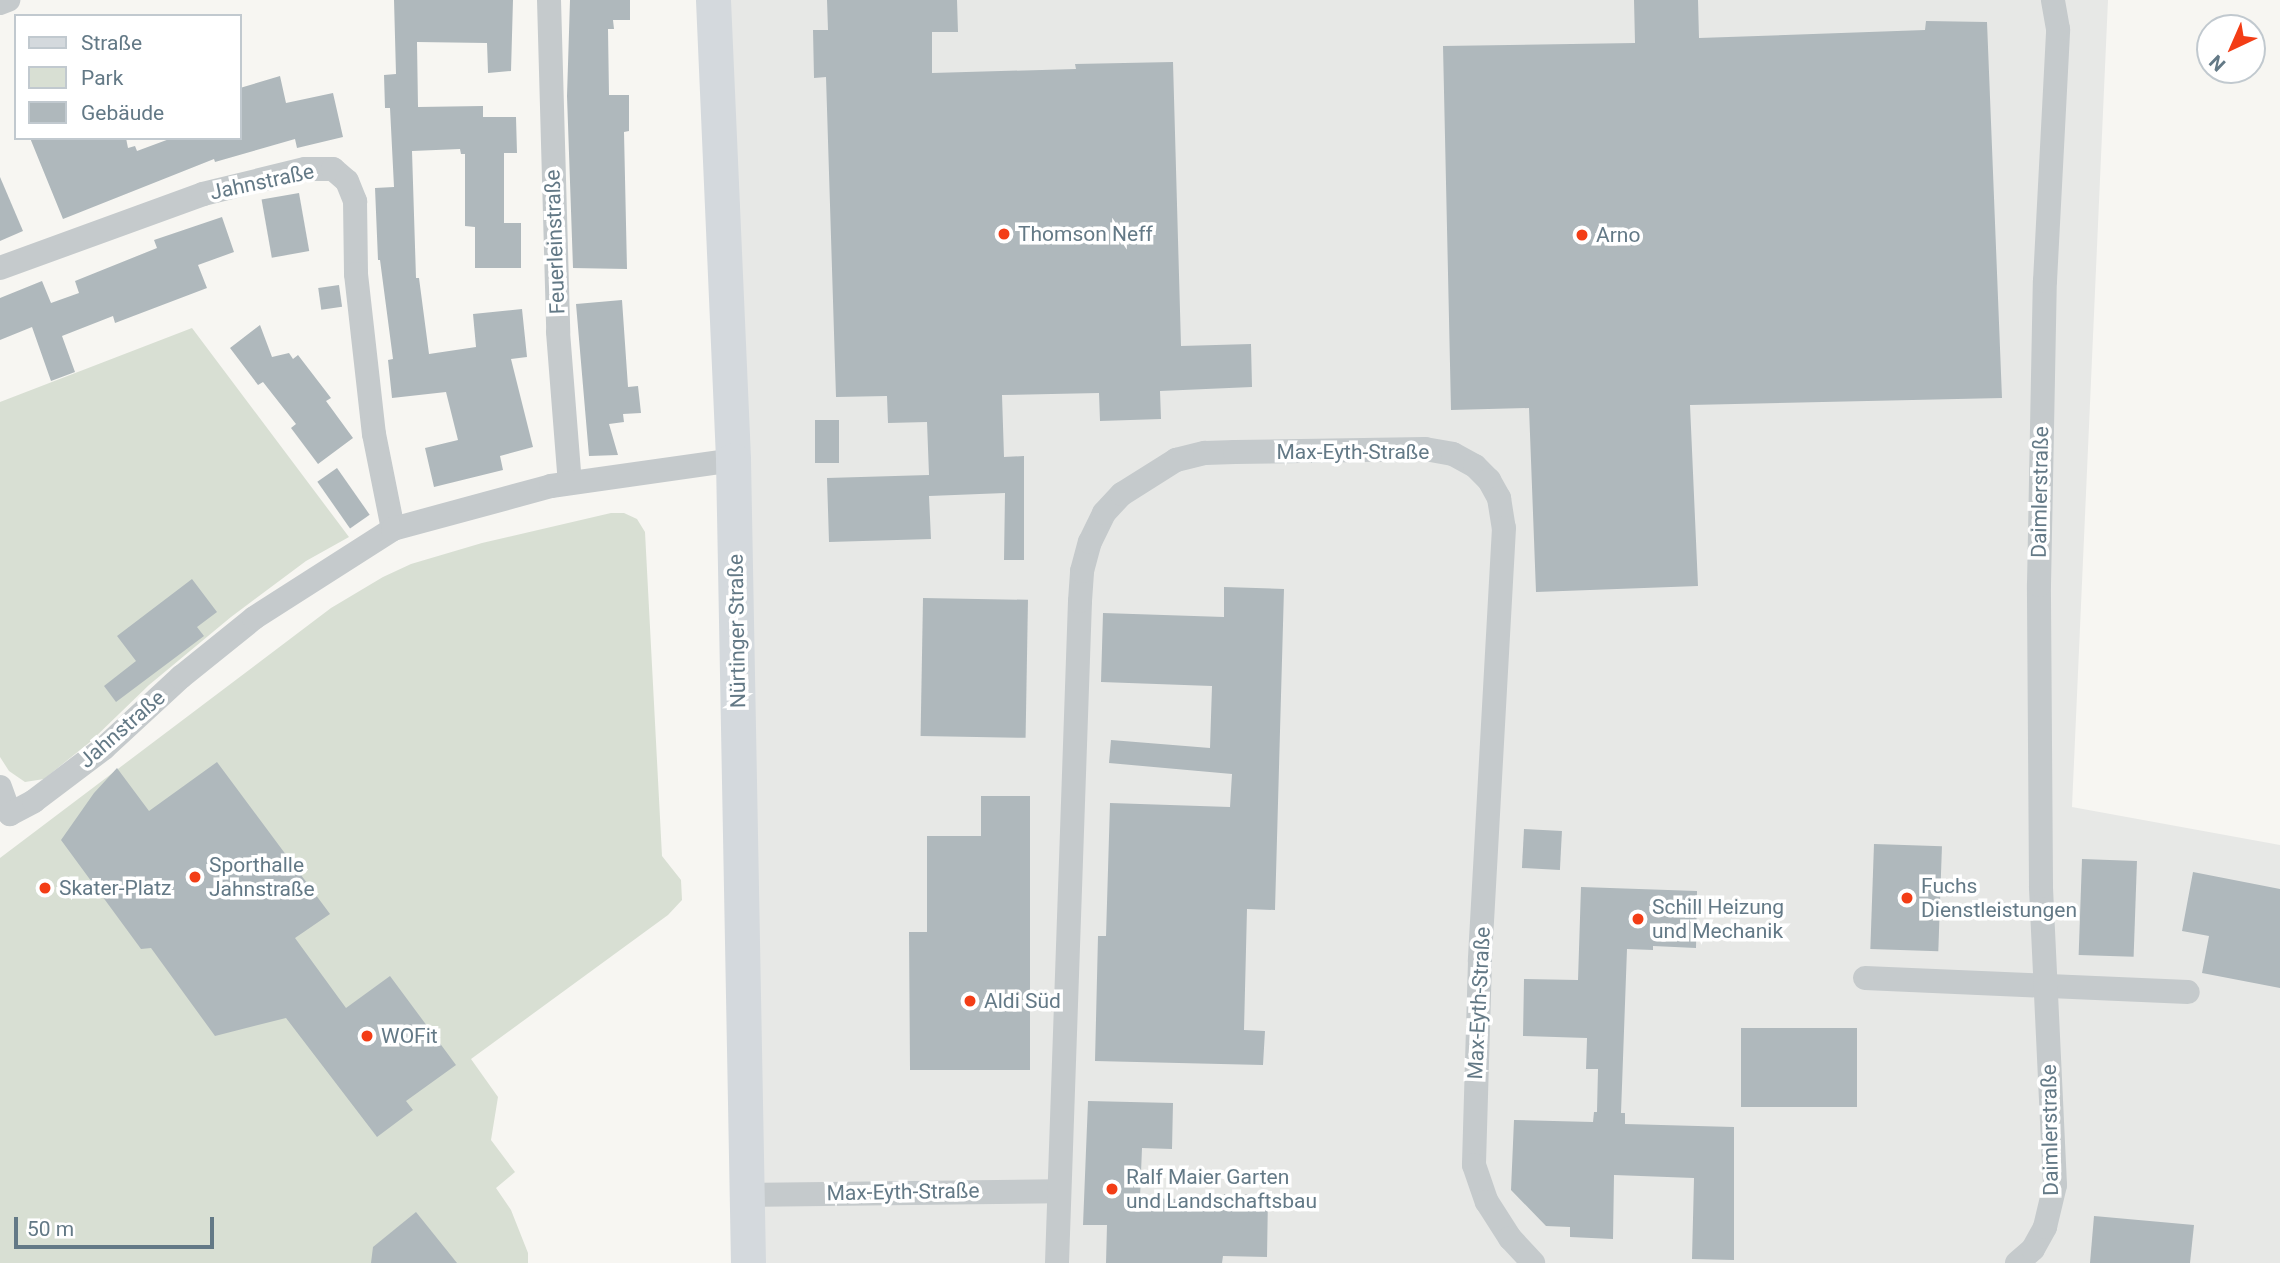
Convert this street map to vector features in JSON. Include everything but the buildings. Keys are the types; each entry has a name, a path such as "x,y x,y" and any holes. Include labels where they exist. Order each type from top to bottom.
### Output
{"main road":[{"name":"Nürtinger Straße","path":"713,0 733,460 748,1263"}],"street":[{"path":"0,3 8,0"},
{"name":"Feuerleinstraße","path":"549,0 557,293 570,484"},
{"name":"Daimlerstraße","path":"2032,1258 2045,1227 2055,1185 2041,886 2039,585 2045,281 2058,29 2053,0"},
{"name":"Jahnstraße","path":"0,268 203,194 305,169 333,169 347,181 355,201 356,274 374,434 393,529"},
{"name":"Max-Eyth-Straße","path":"1057,1263 1080,601 1082,571 1090,541 1104,513 1122,494 1176,460 1205,453 1425,449 1453,454 1482,473 1499,498 1504,528 1480,974 1474,1165 1488,1202 1510,1238 1533,1263"},
{"name":"Jahnstraße","path":"0,787 10,814 34,801 104,748 181,677 254,618 393,529 570,484 733,460"},
{"path":"1865,978 2188,992"},
{"name":"Max-Eyth-Straße","path":"748,1195 1058,1191"}],"shaded area":[{"path":"713,0 2108,0 2072,807 2280,845 2280,1263 748,1263"}],"green space":[{"path":"192,328 349,537 306,561 231,617 149,685 90,742 44,779 25,782 9,771 0,757 0,402"},
{"path":"611,513 624,513 637,519 645,532 662,856 681,880 682,900 668,915 471,1059 498,1097 491,1140 515,1172 496,1188 511,1210 528,1253 528,1263 0,1263 0,858 331,608 383,577 411,564 482,543"}],"place":[{"name":"Thomson Neff","path":"1004,234"},
{"name":"Arno","path":"1582,235"},
{"name":"Sporthalle Jahnstraße","path":"195,877"},
{"name":"Skater-Platz","path":"45,888"},
{"name":"Fuchs Dienstleistungen","path":"1907,898"},
{"name":"Schill Heizung und Mechanik","path":"1638,919"},
{"name":"Aldi Süd","path":"970,1001"},
{"name":"WOFit","path":"367,1036"},
{"name":"Ralf Maier Garten und Landschaftsbau","path":"1112,1189"}]}
